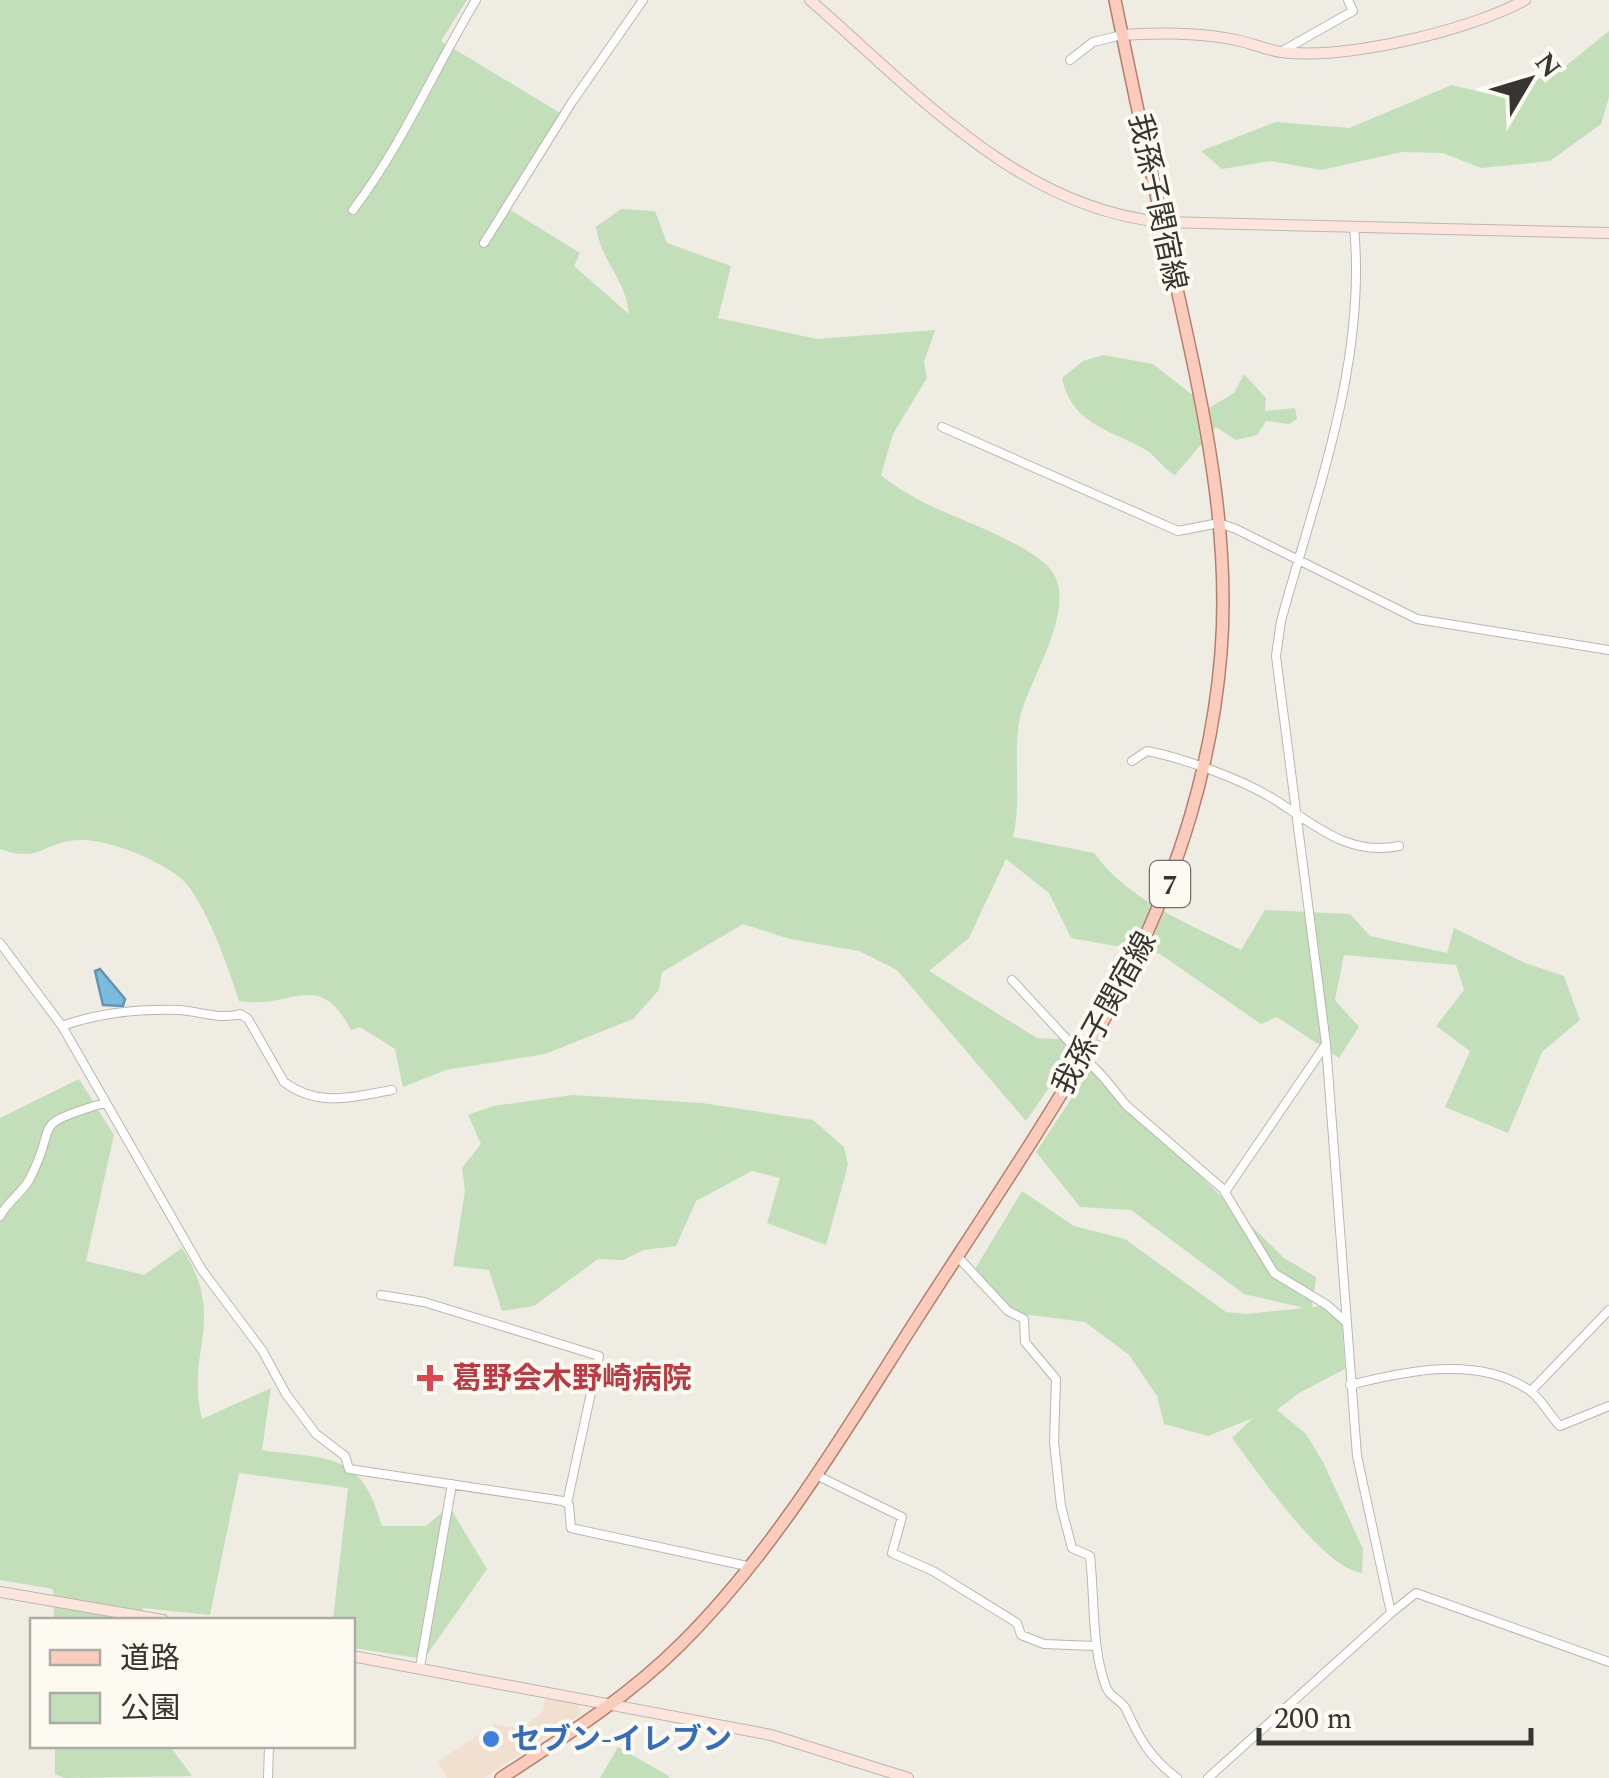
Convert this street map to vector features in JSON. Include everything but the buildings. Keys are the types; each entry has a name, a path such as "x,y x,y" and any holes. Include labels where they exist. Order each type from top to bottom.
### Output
{"main road":[{"name":"我孫子関宿線","path":"501,1778 613,1703 685,1640 747,1566 814,1474 1089,1049 1162,908 1204,770 1222,651 1220,523 1193,362 1115,0"}],"street":[{"path":"353,210 397,147 439,62 476,0"},
{"path":"484,244 572,102 643,0"},
{"path":"810,0 931,106 1015,170 1100,212 1162,222 1609,233"},
{"path":"1281,52 1352,11 1348,0"},
{"path":"1070,60 1092,42 1122,35 1179,32 1281,52 1418,39 1461,28 1525,0"},
{"path":"1354,227 1350,366 1276,656 1326,1044 1357,1456 1391,1614"},
{"path":"942,427 1178,530 1220,523 1417,619 1609,650"},
{"path":"1132,761 1148,751 1270,796 1342,844 1399,846"},
{"path":"0,943 62,1026 202,1270 316,1434 345,1456 349,1469 568,1503"},
{"path":"1012,980 1126,1105 1225,1192 1274,1273 1327,1305 1346,1322"},
{"path":"62,1026 95,1016 152,1010 228,1018 240,1014 248,1019 284,1082 294,1090 326,1102 392,1090"},
{"path":"1225,1192 1326,1044"},
{"path":"0,1216 9,1198 28,1183 45,1128 57,1117 104,1103"},
{"path":"957,1256 1008,1311 1024,1318 1025,1342 1056,1379 1054,1432 1061,1506 1072,1548 1090,1556 1098,1617 1095,1646 1111,1696 1125,1705 1143,1746 1177,1778"},
{"path":"381,1295 424,1302 599,1356 568,1503 571,1528 747,1566"},
{"path":"1531,1390 1609,1310"},
{"path":"1350,1385 1432,1368 1498,1376 1531,1390 1560,1426 1609,1406"},
{"path":"814,1474 902,1517 892,1553 933,1570 1017,1623 1021,1634 1044,1644 1095,1646"},
{"path":"420,1667 452,1484"},
{"path":"0,1592 150,1618"},
{"path":"1208,1778 1416,1593 1609,1662"},
{"path":"355,1656 771,1735 908,1778"},
{"path":"268,1778 269,1748"}],"shaded area":[{"path":"546,1696 577,1702 581,1714 484,1778 447,1778 438,1761 496,1724 519,1729 542,1713"}],"green space":[{"path":"0,0 467,0 441,41 562,114 504,206 580,253 574,266 629,314 596,227 621,209 655,211 667,243 731,266 718,318 817,339 935,330 924,362 927,378 893,434 881,475 920,500 1023,548 1055,576 1060,595 1051,639 1019,723 1013,837 1094,853 1142,898 1241,950 1265,910 1350,914 1370,936 1447,953 1454,928 1525,963 1564,976 1580,1020 1542,1052 1508,1133 1445,1107 1470,1051 1436,1026 1464,990 1456,965 1344,955 1335,1000 1359,1027 1339,1058 1277,1017 1261,1024 1160,954 1071,938 1049,893 1006,859 969,938 929,971 1037,1038 1082,1040 1026,1121 897,970 859,951 790,939 743,924 662,972 659,990 633,1019 545,1054 446,1070 403,1087 395,1049 360,1027 351,1030 327,1000 303,995 239,1001 205,914 190,888 170,871 140,855 92,841 68,841 25,854 0,849"},
{"path":"1609,31 1609,97 1601,124 1550,161 1481,168 1443,153 1402,152 1321,170 1271,161 1222,169 1201,151 1276,122 1349,128 1452,85 1493,95 1557,73"},
{"path":"1103,355 1153,364 1209,408 1234,393 1244,374 1266,398 1265,411 1295,408 1297,419 1289,424 1266,421 1257,435 1236,440 1216,427 1175,475 1146,450 1094,424 1074,406 1062,378 1083,361"},
{"path":"1091,1069 1284,1258 1316,1277 1312,1307 1324,1306 1342,1324 1345,1369 1299,1393 1277,1410 1306,1434 1323,1462 1363,1549 1362,1573 1346,1567 1310,1537 1232,1438 1253,1418 1208,1436 1164,1424 1157,1396 1129,1355 1085,1322 1015,1313 975,1269 1022,1191 1074,1226 1125,1239 1226,1312 1247,1314 1304,1308 1244,1294 1131,1210 1080,1207 1036,1152"},
{"path":"79,1079 114,1135 86,1261 144,1275 182,1248 202,1295 198,1395 202,1419 271,1388 262,1450 325,1459 353,1472 374,1502 382,1526 426,1526 449,1506 487,1569 424,1659 355,1648 355,1618 333,1618 348,1488 239,1473 210,1615 143,1608 140,1618 54,1618 53,1589 0,1580 0,1118"},
{"path":"573,1095 702,1103 813,1120 844,1147 848,1165 826,1245 767,1223 780,1178 752,1171 696,1201 676,1246 644,1250 623,1260 598,1259 534,1306 502,1311 489,1270 453,1266 465,1191 462,1168 481,1144 468,1115 493,1106"},
{"path":"618,1747 669,1776 669,1778 600,1778"},
{"path":"55,1748 171,1748 192,1776 65,1778 55,1774"}],"water":[{"path":"100,969 125,999 123,1006 103,1005 95,971"}],"place":[{"name":"葛野会木野崎病院","path":"430,1378"},
{"name":"セブン-イレブン","path":"491,1739"}]}
